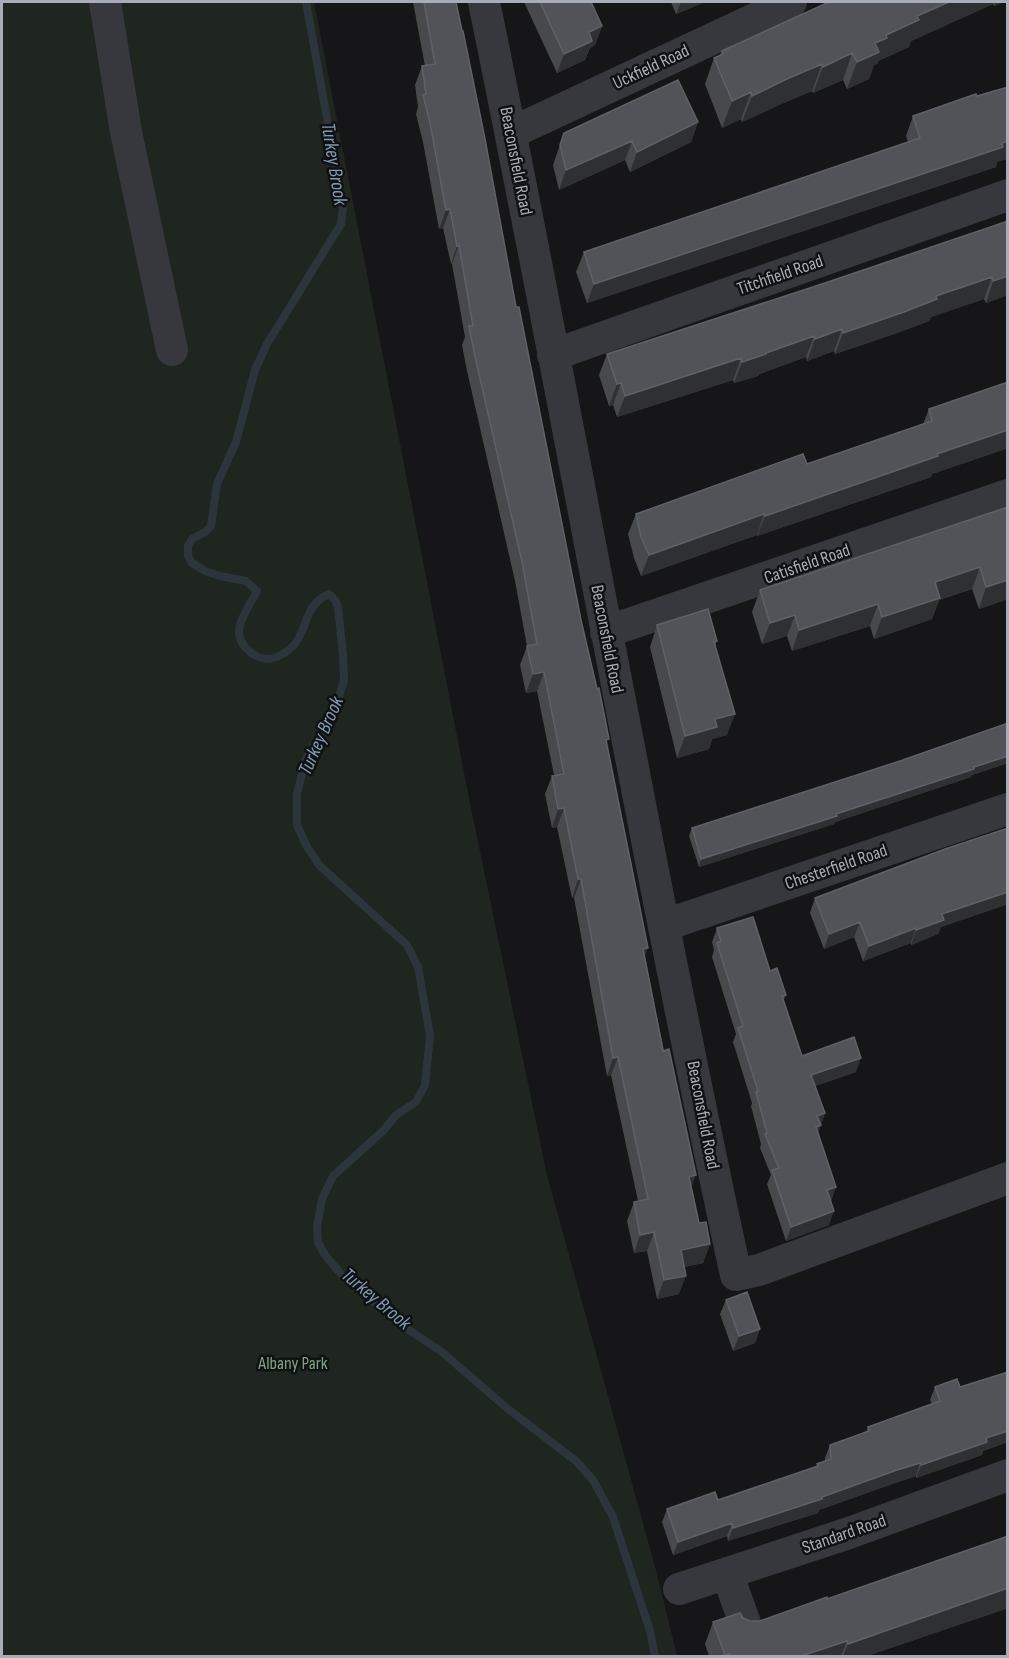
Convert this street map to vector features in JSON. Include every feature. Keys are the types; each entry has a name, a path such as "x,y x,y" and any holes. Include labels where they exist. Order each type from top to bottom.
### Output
{"street":[{"path":"105,2 126,132 172,350"},
{"name":"Beaconsfield Road","path":"484,2 606,632 736,1275 759,1270 1008,1178"},
{"name":"Uckfield Road","path":"511,133 791,2"},
{"name":"Titchfield Road","path":"553,355 1008,195"},
{"name":"Catisfield Road","path":"606,632 1008,495"},
{"name":"Chesterfield Road","path":"665,925 1008,809"},
{"name":"Standard Road","path":"679,1589 737,1600 849,1533 1008,1475"}],"green space":[{"name":"Albany Park","path":"2,2 314,2 470,803 547,1175 657,1574 677,1656 2,1656"}],"building":[{"path":"424,2 456,2 581,620 597,689 599,688 609,739 606,740 648,948 643,949 663,1051 669,1049 696,1175 689,1177 699,1223 706,1222 710,1244 681,1250 686,1276 664,1280 654,1232 640,1235 634,1202 648,1199 618,1057 613,1058 581,879 578,879 564,808 558,809 552,776 564,774 544,672 533,674 527,646 537,644 522,562 474,352 469,326 473,326 459,245 457,246 450,209 446,210 423,95 426,94 422,66 435,64"},
{"path":"540,2 591,2 602,26 589,32 592,41 564,54"},
{"path":"829,2 949,2 917,16 919,20 886,35 887,38 875,43 879,52 857,62 852,53 823,67 822,64 789,78 752,96 751,92 732,101 714,58 723,54 722,51"},
{"path":"678,80 698,122 637,152 632,141 566,170 560,145 564,133"},
{"path":"1008,87 1008,142 1002,143 1003,147 594,284 584,252 920,138 913,116 976,94 977,96"},
{"path":"1008,221 1008,276 993,281 992,277 936,296 937,299 843,333 842,329 815,339 814,336 742,362 741,358 625,396 621,383 617,384 607,354"},
{"path":"1008,382 1008,430 649,555 641,537 636,514 803,454 807,464 932,421 929,409"},
{"path":"1008,507 1008,580 986,587 980,567 935,582 940,598 882,617 878,604 799,630 795,615 770,623 760,590"},
{"path":"708,609 717,641 714,642 735,714 715,719 717,727 685,736 657,625"},
{"path":"1008,723 1008,756 836,814 837,816 701,859 692,828 900,761"},
{"path":"1008,828 1008,892 942,914 944,920 869,946 860,922 829,934 815,898"},
{"path":"753,917 770,971 777,968 786,995 782,996 802,1056 854,1037 861,1058 811,1075 825,1113 817,1116 821,1125 816,1127 836,1187 827,1190 834,1211 791,1227 772,1170 779,1168 765,1134 767,1133 756,1092 758,1091 738,1028 743,1026 717,943 721,941 717,928"},
{"path":"747,1292 760,1329 739,1336 726,1300"},
{"path":"1008,1372 1008,1431 986,1438 987,1442 921,1465 920,1463 897,1470 822,1497 822,1499 733,1528 732,1523 678,1542 667,1509 715,1492 718,1500 818,1466 817,1464 831,1459 830,1445 869,1431 868,1427 940,1401 935,1387 957,1379 960,1387"},
{"path":"1008,1536 1008,1588 848,1644 847,1641 801,1656 730,1656 730,1654 725,1655 713,1622 740,1613 743,1618 750,1621 760,1621"}],"waterway":[{"name":"Turkey Brook","path":"306,2 343,207 341,224 267,344 255,370 236,442 217,484 211,526 192,539 188,546 188,556 192,563 205,571 246,581 257,591 243,618 239,634 247,649 262,658 276,657 288,650 298,640 310,611 315,605 329,594 335,600 338,607 344,681 335,707 305,761 297,794 297,825 307,847 320,866 407,945 418,967 430,1036 425,1085 416,1102 396,1115 384,1130 333,1176 322,1199 317,1227 318,1242 325,1255 346,1280 409,1330 442,1352 508,1409 576,1461 593,1480 613,1517 650,1631 655,1656"}]}
